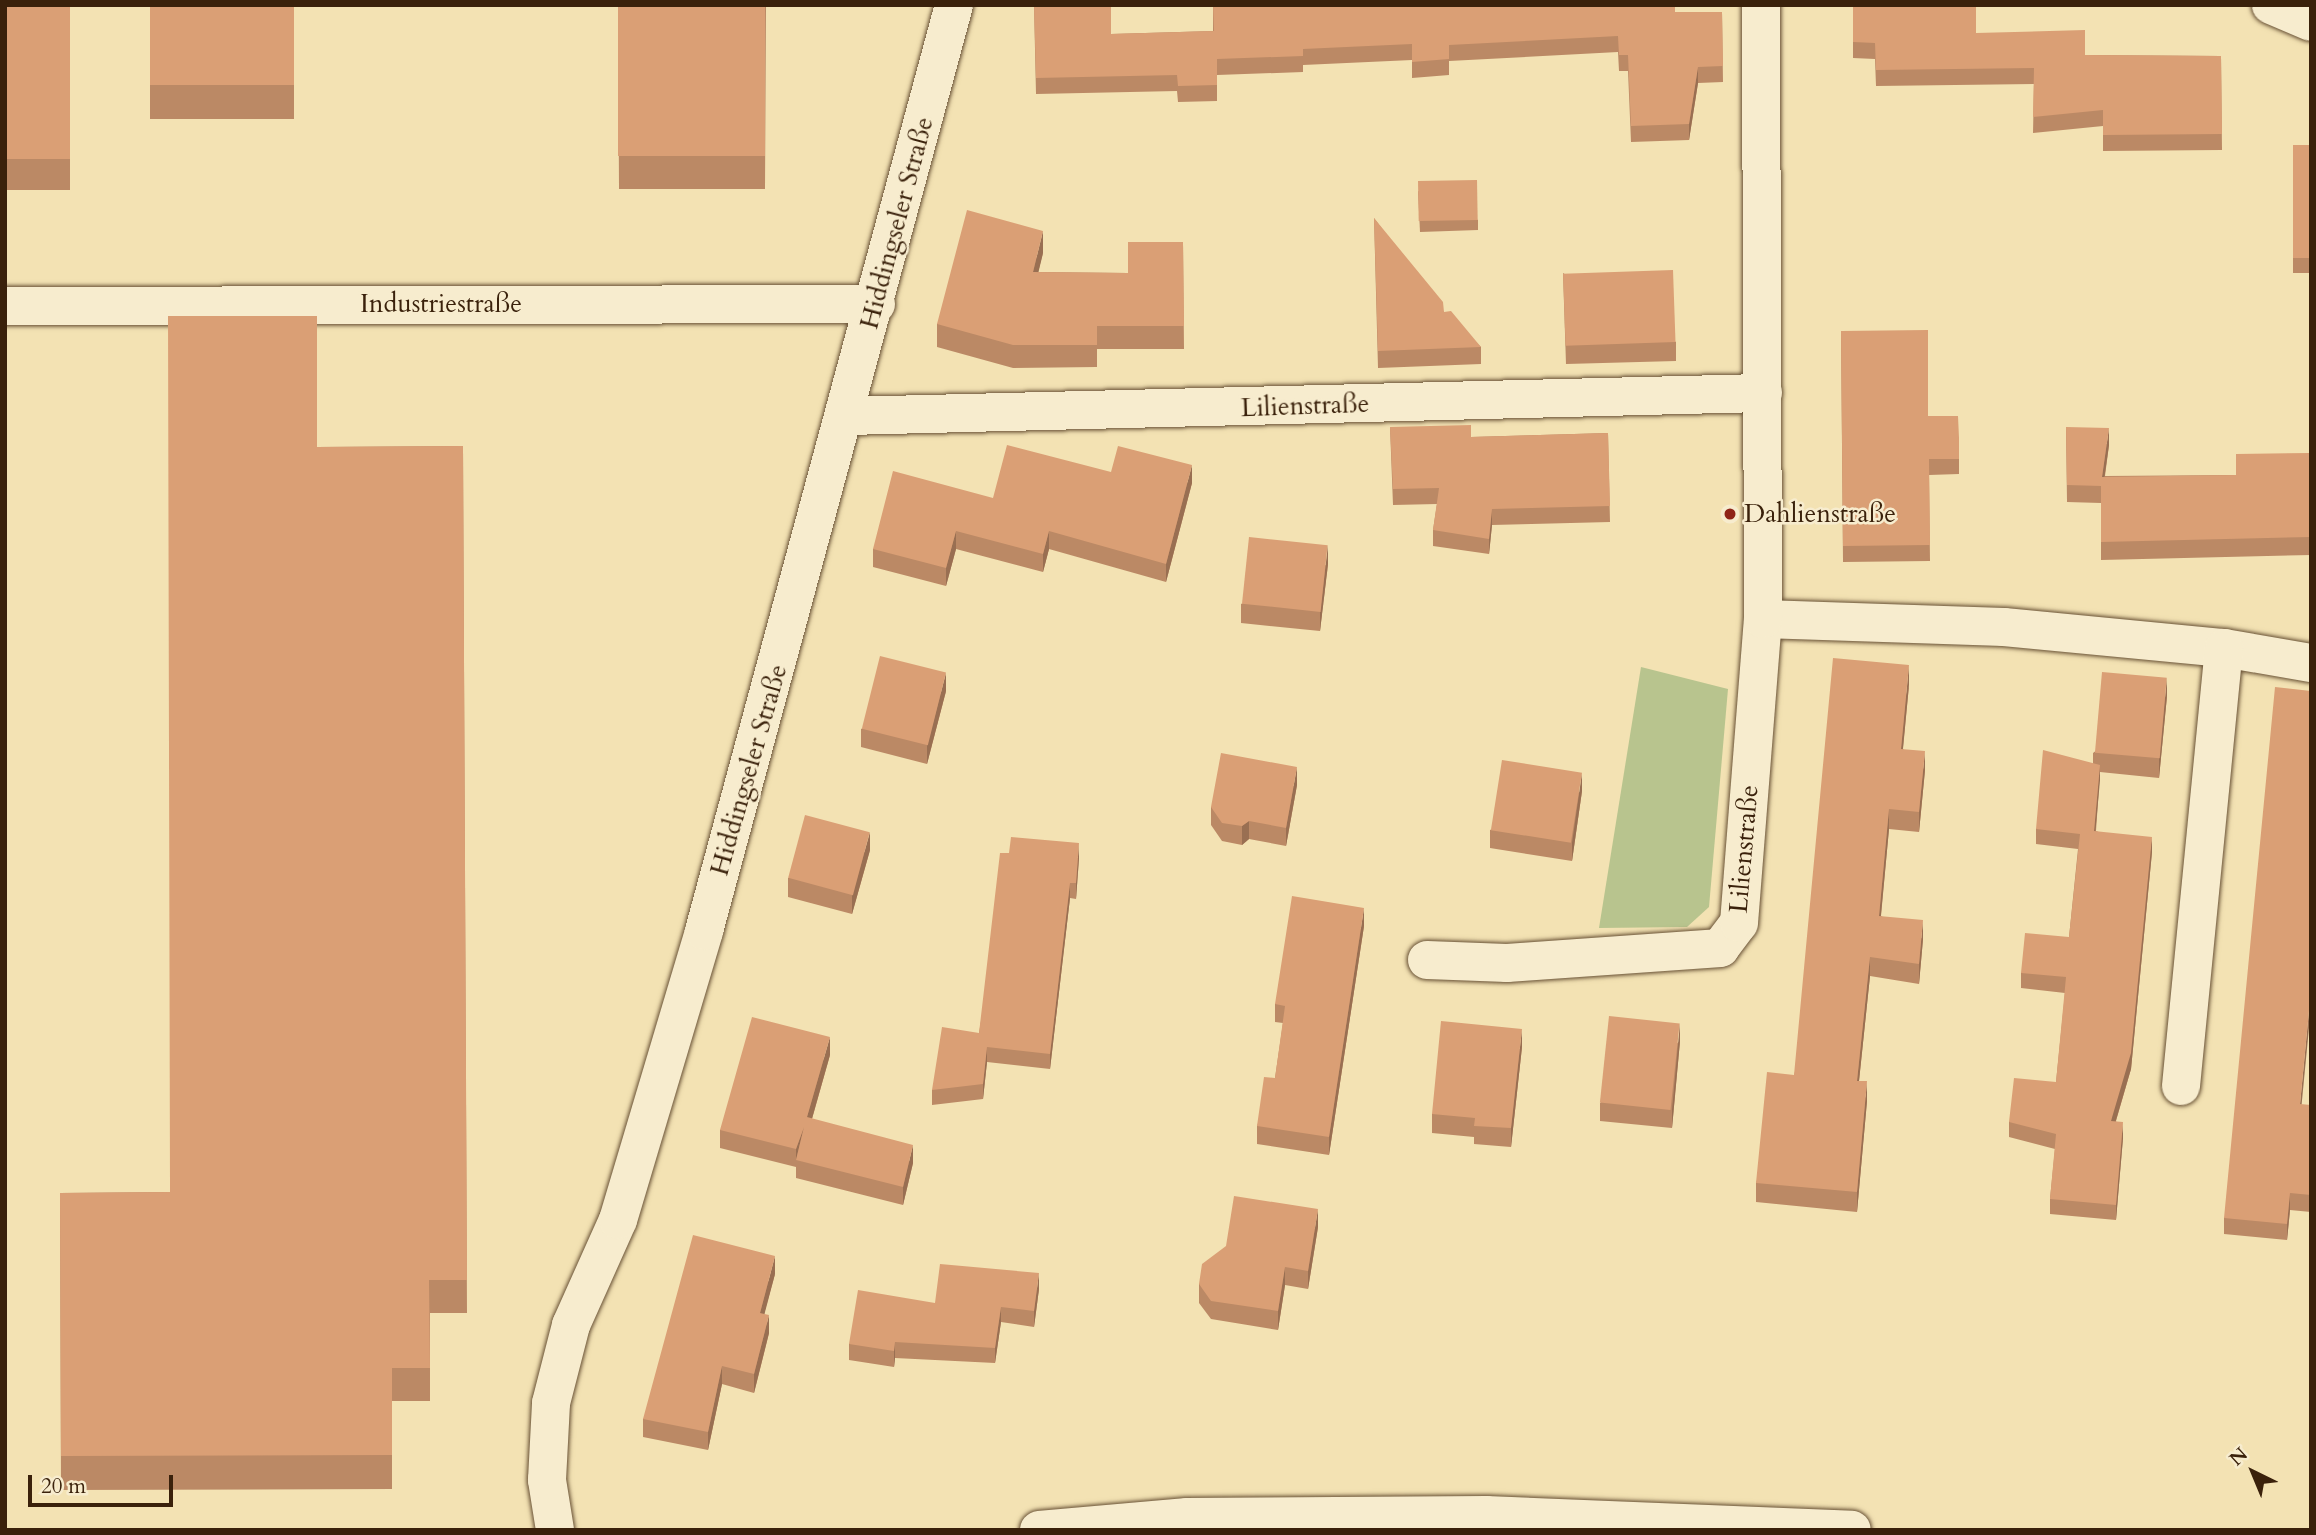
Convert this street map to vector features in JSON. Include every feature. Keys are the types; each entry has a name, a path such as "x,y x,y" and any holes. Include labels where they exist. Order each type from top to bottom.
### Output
{"street":[{"name":"Hiddingseler Straße","path":"555,1530 547,1480 551,1403 571,1325 618,1220 646,1128 846,416 954,5"},
{"name":"Lilienstraße","path":"1427,960 1507,963 1720,948 1739,923 1763,619 1762,5"},
{"path":"2271,5 2311,22"},
{"name":"Industriestraße","path":"5,306 876,304"},
{"name":"Lilienstraße","path":"846,416 1763,393"},
{"path":"1763,619 2004,628 2224,648 2311,663"},
{"path":"2181,1086 2224,648"},
{"path":"1039,1530 1187,1517 1486,1515 1852,1530"}],"green space":[{"path":"1641,667 1728,689 1709,907 1687,927 1599,928"}],"building":[{"path":"5,5 70,5 70,159 5,159"},
{"path":"150,5 294,5 294,85 150,85"},
{"path":"618,5 765,5 765,156 618,156"},
{"path":"1034,5 1111,5 1111,34 1214,31 1213,5 1675,5 1675,12 1722,12 1723,66 1698,67 1689,124 1631,126 1628,55 1619,55 1618,36 1449,45 1449,59 1412,62 1412,44 1303,49 1303,56 1217,59 1217,85 1178,86 1177,75 1036,78"},
{"path":"1853,5 1976,5 1976,33 2085,30 2085,55 2221,56 2222,134 2103,135 2103,110 2033,117 2034,68 1876,70 1875,43 1853,42"},
{"path":"2293,145 2311,145 2311,258 2293,258"},
{"path":"1477,180 1478,220 1419,221 1418,181"},
{"path":"967,210 1043,231 1033,272 1128,273 1128,242 1183,242 1184,326 1097,326 1097,345 1013,345 937,324"},
{"path":"1374,218 1443,302 1444,312 1451,311 1481,347 1378,351"},
{"path":"1673,270 1676,342 1566,346 1563,274"},
{"path":"168,316 317,316 317,447 463,446 467,1280 429,1280 430,1368 392,1368 392,1455 61,1456 60,1193 170,1192"},
{"path":"1928,330 1928,416 1958,416 1959,438 1959,459 1929,459 1930,545 1843,546 1841,331"},
{"path":"1471,425 1471,437 1608,433 1610,506 1492,509 1489,539 1433,530 1439,488 1393,489 1390,427"},
{"path":"2066,427 2109,428 2102,477 2236,475 2236,454 2311,453 2311,537 2101,542 2101,486 2067,485"},
{"path":"1007,445 1111,472 1118,446 1192,465 1166,564 1049,531 1043,554 956,531 946,568 873,549 893,471 993,498"},
{"path":"1249,537 1328,545 1321,612 1242,604"},
{"path":"880,656 946,672 928,745 862,729"},
{"path":"1833,658 1909,665 1901,749 1925,751 1919,812 1889,809 1879,916 1923,920 1919,964 1870,957 1857,1081 1867,1081 1857,1192 1756,1183 1767,1072 1794,1075"},
{"path":"2102,672 2167,678 2160,758 2095,753"},
{"path":"2275,687 2311,691 2311,990 2300,1104 2311,1105 2311,1195 2290,1193 2287,1224 2224,1218"},
{"path":"2043,750 2100,765 2094,831 2152,837 2131,1053 2111,1121 2123,1122 2116,1205 2050,1199 2056,1134 2009,1122 2014,1078 2056,1082 2066,977 2021,973 2025,933 2069,937 2080,834 2036,829"},
{"path":"1221,753 1297,767 1286,828 1249,821 1242,826 1222,823 1211,807"},
{"path":"1502,760 1582,773 1571,843 1491,830"},
{"path":"805,815 870,832 853,895 788,878"},
{"path":"1011,837 1079,843 1076,883 1070,883 1050,1054 987,1047 983,1084 932,1090 942,1027 979,1033 1000,853 1009,853"},
{"path":"1292,896 1364,908 1329,1137 1257,1126 1264,1077 1275,1078 1285,1006 1275,1004"},
{"path":"1609,1016 1680,1023 1671,1110 1600,1103"},
{"path":"752,1017 830,1037 807,1117 913,1145 903,1187 796,1160 804,1127 796,1149 720,1130"},
{"path":"1441,1021 1522,1029 1511,1128 1474,1126 1475,1118 1432,1114"},
{"path":"1234,1196 1318,1209 1308,1271 1285,1267 1278,1311 1211,1301 1199,1284 1202,1264 1226,1246"},
{"path":"693,1235 775,1256 760,1313 769,1315 754,1374 722,1366 708,1432 643,1419"},
{"path":"940,1264 1039,1273 1034,1311 1001,1307 995,1348 895,1342 894,1351 849,1344 858,1290 935,1303"}],"place":[{"name":"Dahlienstraße","path":"1730,514"}]}
